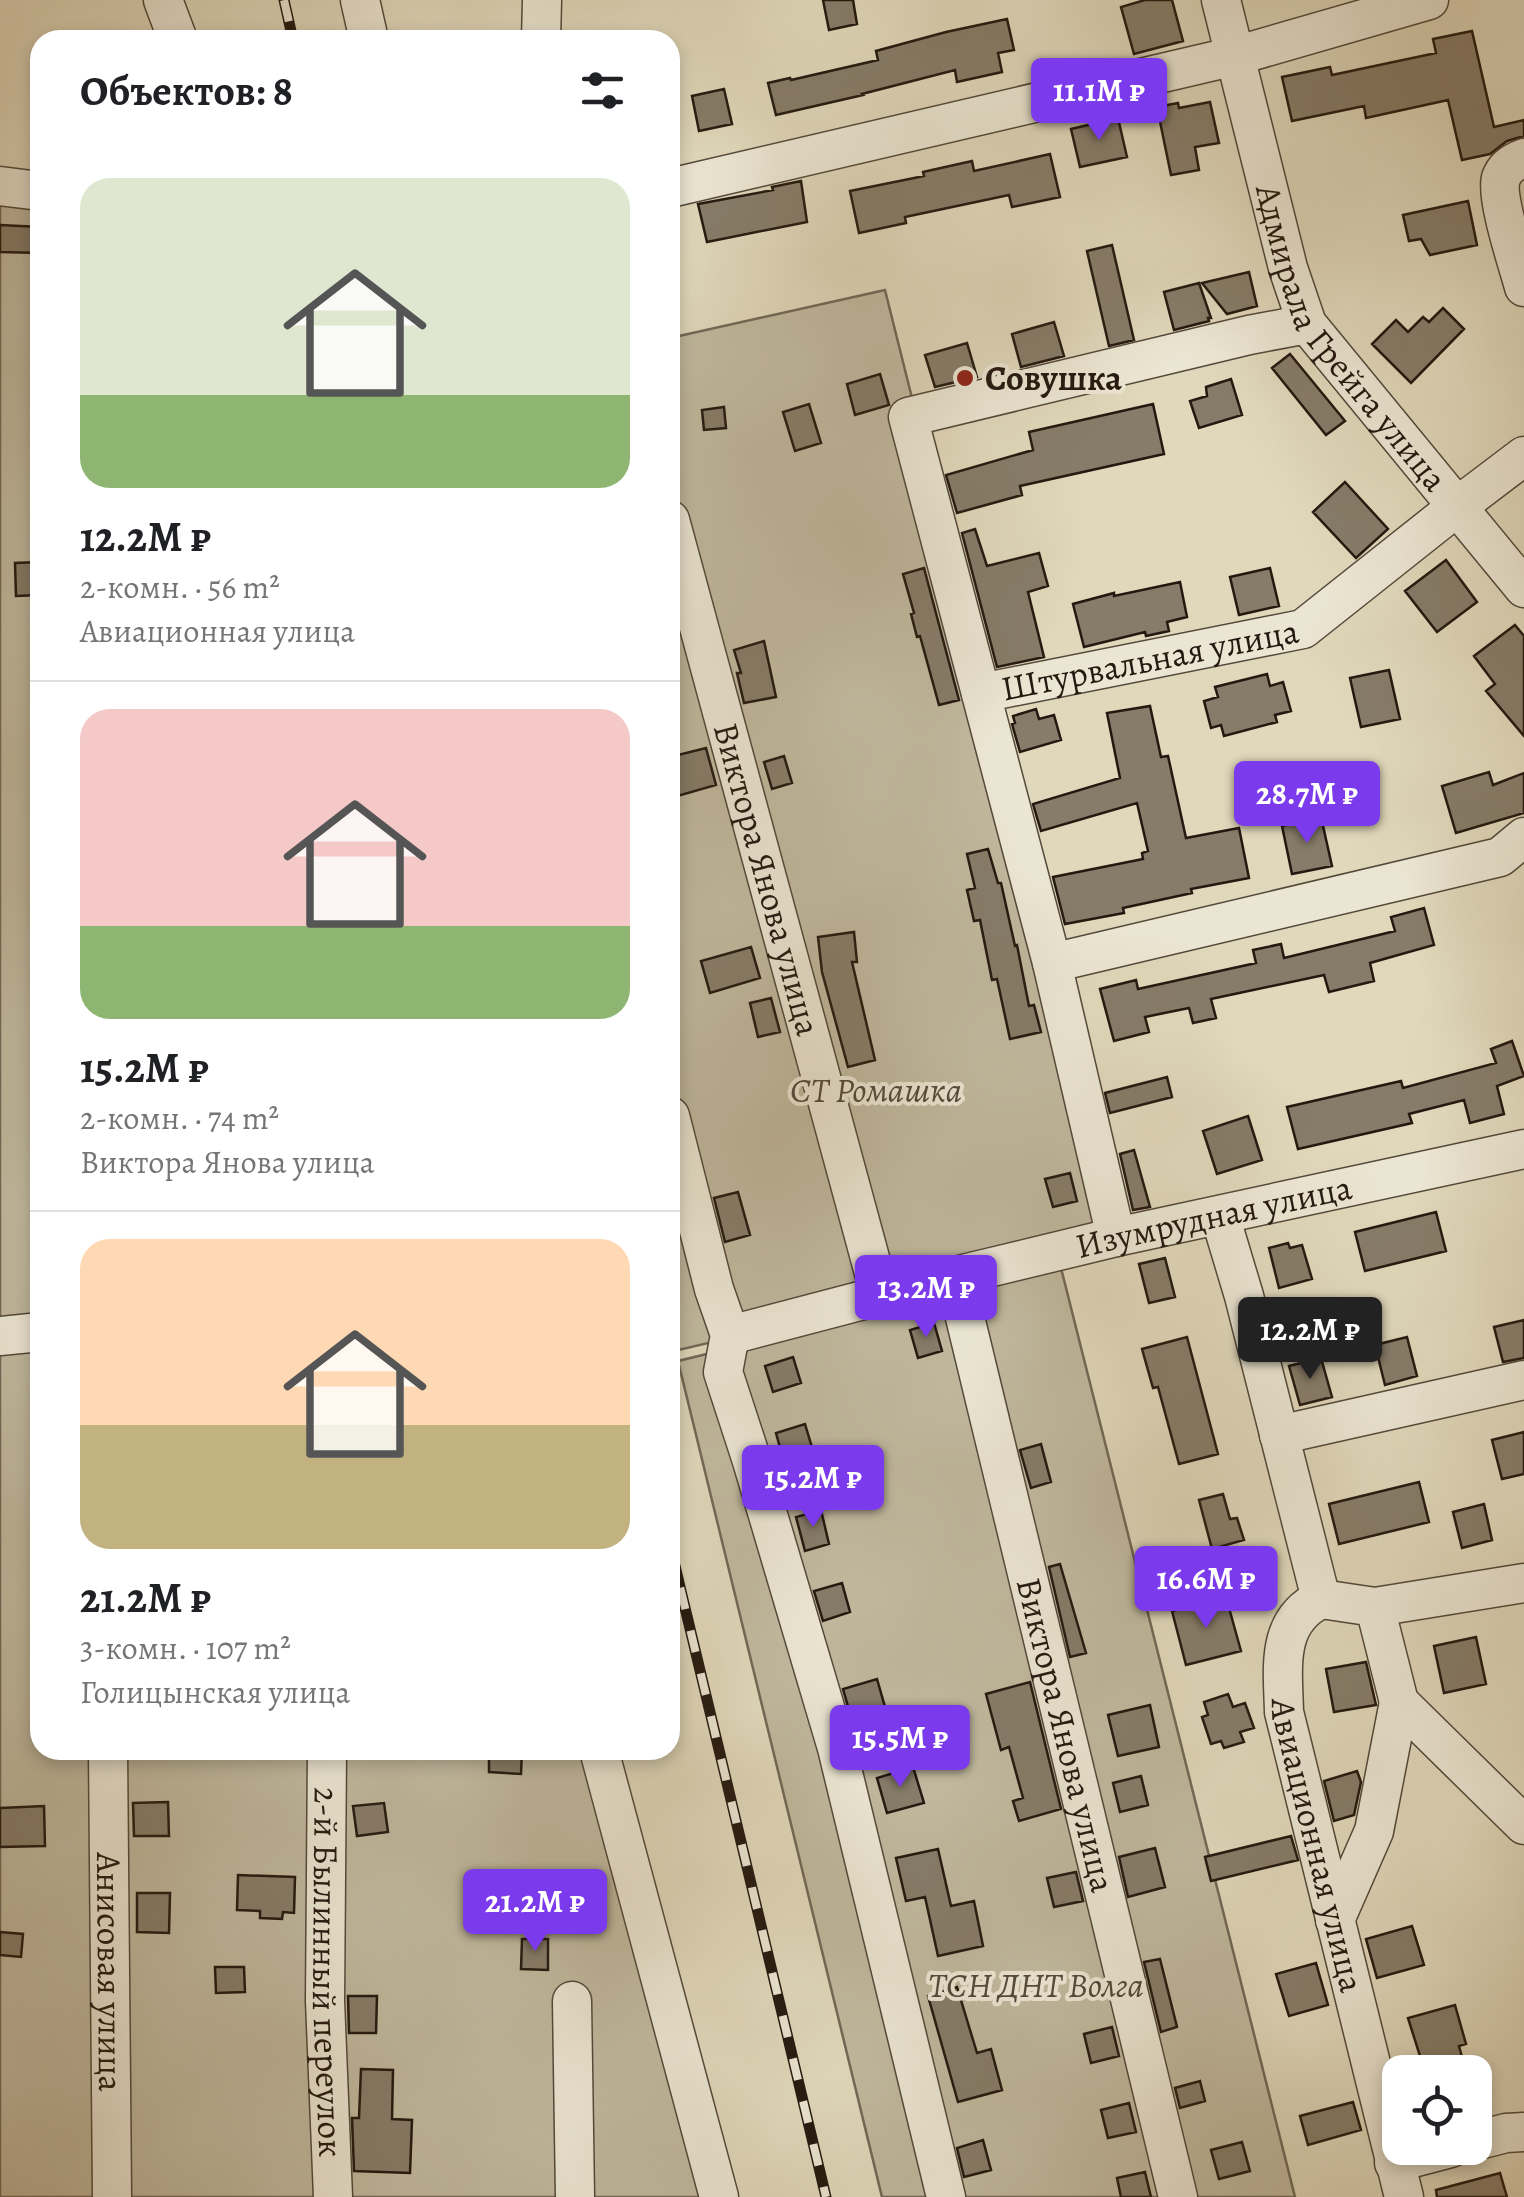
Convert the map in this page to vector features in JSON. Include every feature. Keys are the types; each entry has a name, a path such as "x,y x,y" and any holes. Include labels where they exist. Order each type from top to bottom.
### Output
{"street":[{"path":"162,0 174,30"},
{"path":"360,0 367,30"},
{"path":"541,30 542,0"},
{"name":"Адмирала Грейга улица","path":"1221,0 1288,268 1307,324 1524,588"},
{"path":"680,186 1235,56 1429,0"},
{"path":"1514,165 1499,192 1524,287"},
{"path":"0,186 30,190"},
{"path":"1116,1237 1052,964 908,417 1307,324"},
{"name":"Штурвальная улица","path":"981,693 1303,630 1524,456"},
{"name":"Виктора Янова улица","path":"680,557 880,1295"},
{"path":"1052,964 1500,857 1524,838"},
{"name":"Изумрудная улица","path":"730,1335 1116,1237 1524,1149"},
{"path":"680,1155 714,1289 730,1335 723,1372 837,1748 946,2197"},
{"path":"1220,1216 1321,1599 1375,1607 1524,1583"},
{"name":"Виктора Янова улица","path":"956,1276 1178,2197"},
{"path":"0,1336 30,1333"},
{"path":"1280,1435 1524,1380"},
{"name":"Авиационная улица","path":"1321,1599 1308,1605 1290,1626 1282,1664 1284,1712 1399,2180"},
{"path":"1336,1920 1374,1831 1399,1702 1375,1607"},
{"path":"1399,1702 1524,1826"},
{"name":"Анисовая улица","path":"108,1760 112,2197"},
{"name":"2-й Былинный переулок","path":"327,1760 325,2001 332,2197"},
{"path":"602,1760 719,2197"},
{"path":"572,2000 575,2197"},
{"path":"1492,2137 1524,2132"},
{"path":"1399,2180 1423,2165"}],"green space":[{"path":"0,202 30,202 30,1760 608,1760 703,2197 0,2197"},
{"name":"СТ Ромашка","path":"885,290 1124,1246 680,1350 680,336"},
{"name":"ТСН ДНТ Волга","path":"1061,1268 1295,2197 882,2197 680,1361"}],"building":[{"path":"823,0 853,0 857,24 829,30"},
{"path":"1145,0 1172,0 1183,41 1134,54 1121,7"},
{"path":"1007,19 1014,50 998,53 1002,72 957,82 955,70 776,115 768,83 878,60 876,51"},
{"path":"1472,31 1494,127 1524,120 1524,136 1507,141 1490,154 1462,160 1448,100 1366,118 1364,106 1292,121 1282,77 1330,67 1332,75 1436,53 1433,39"},
{"path":"724,89 732,124 699,131 692,96"},
{"path":"1210,102 1219,143 1195,147 1199,170 1171,175 1157,107 1178,103 1179,108"},
{"path":"1118,118 1127,157 1080,167 1071,129"},
{"path":"1050,154 1060,197 1012,207 1009,195 905,217 906,223 859,233 850,191 924,176 923,172 972,161 974,171"},
{"path":"801,181 807,222 707,242 698,204"},
{"path":"1468,201 1477,245 1430,255 1421,239 1409,241 1403,215"},
{"path":"0,225 30,226 30,253 0,252"},
{"path":"1112,245 1134,340 1109,346 1087,251"},
{"path":"1249,272 1257,306 1227,314 1202,283"},
{"path":"1199,283 1211,318 1174,330 1164,292"},
{"path":"1443,308 1464,329 1411,383 1372,344 1396,320 1408,332 1423,317 1429,322"},
{"path":"1054,322 1064,356 1021,367 1012,334"},
{"path":"967,343 977,377 935,387 925,355"},
{"path":"1290,354 1345,421 1326,435 1272,368"},
{"path":"880,374 889,405 855,415 847,384"},
{"path":"1231,379 1242,415 1199,428 1190,401 1207,396 1206,387"},
{"path":"809,404 821,443 795,451 783,412"},
{"path":"1153,404 1164,454 1020,486 1022,495 957,513 946,475 1033,450 1029,432"},
{"path":"724,407 726,428 704,430 702,410"},
{"path":"1345,482 1388,529 1356,558 1313,512"},
{"path":"975,529 987,566 1039,553 1048,586 1028,592 1044,657 997,667 962,533"},
{"path":"1446,560 1477,602 1437,632 1405,591"},
{"path":"30,562 30,595 16,596 15,563"},
{"path":"924,568 959,700 939,705 920,636 917,637 903,574"},
{"path":"1270,568 1279,606 1239,615 1230,577"},
{"path":"1180,582 1187,617 1167,622 1169,631 1146,636 1145,632 1084,647 1073,604"},
{"path":"1515,625 1524,636 1524,736 1486,691 1495,684 1474,656"},
{"path":"764,641 776,697 744,703 734,650"},
{"path":"1389,670 1400,719 1361,727 1350,678"},
{"path":"1267,674 1270,686 1283,682 1291,711 1275,715 1277,722 1224,736 1221,725 1211,728 1204,701 1218,697 1215,687"},
{"path":"1150,706 1161,757 1168,756 1186,838 1239,828 1249,878 1123,908 1124,913 1065,924 1053,877 1143,859 1142,853 1148,851 1137,803 1041,831 1033,804 1120,778 1107,713"},
{"path":"1036,709 1039,719 1054,715 1061,740 1020,752 1013,716"},
{"path":"706,748 716,785 680,795 680,754"},
{"path":"784,756 792,783 772,789 764,762"},
{"path":"1489,772 1493,785 1524,773 1524,813 1456,833 1442,786"},
{"path":"1321,817 1332,866 1292,874 1282,826"},
{"path":"988,849 1001,883 1029,1006 1034,1005 1041,1032 1010,1039 997,979 992,980 980,920 974,921 967,890 975,888 967,854"},
{"path":"1424,908 1434,945 1370,963 1374,981 1329,992 1324,975 1211,999 1216,1018 1193,1023 1189,1008 1145,1017 1149,1032 1114,1041 1100,989 1136,980 1138,989 1256,963 1253,950 1281,944 1284,958 1395,931 1391,917"},
{"path":"854,932 857,962 852,962 875,1060 848,1067 822,972 818,937"},
{"path":"751,947 760,978 710,993 701,961"},
{"path":"771,998 780,1032 758,1037 750,1003"},
{"path":"1512,1041 1524,1076 1497,1086 1504,1114 1470,1123 1464,1100 1409,1114 1412,1123 1298,1149 1287,1107 1401,1081 1403,1088 1496,1063 1491,1049"},
{"path":"1167,1077 1172,1097 1110,1113 1105,1093"},
{"path":"1248,1116 1262,1160 1217,1174 1203,1131"},
{"path":"1134,1150 1150,1207 1133,1210 1120,1154"},
{"path":"1070,1173 1077,1201 1053,1207 1045,1179"},
{"path":"738,1192 750,1235 725,1242 714,1198"},
{"path":"1436,1212 1446,1251 1365,1271 1355,1232"},
{"path":"1288,1243 1290,1248 1302,1245 1312,1279 1279,1288 1269,1248"},
{"path":"1165,1258 1175,1297 1149,1303 1139,1264"},
{"path":"1524,1320 1524,1358 1503,1362 1494,1327"},
{"path":"934,1323 942,1351 918,1358 910,1330"},
{"path":"1187,1337 1218,1454 1179,1464 1158,1387 1153,1388 1142,1349"},
{"path":"1407,1337 1417,1376 1385,1385 1375,1345"},
{"path":"793,1357 801,1383 773,1392 765,1366"},
{"path":"1321,1358 1332,1397 1300,1405 1289,1366"},
{"path":"805,1424 814,1454 784,1462 776,1433"},
{"path":"1524,1432 1524,1474 1502,1479 1492,1440"},
{"path":"1041,1444 1051,1482 1031,1488 1020,1450"},
{"path":"1419,1482 1429,1522 1339,1544 1329,1504"},
{"path":"1223,1494 1230,1519 1237,1518 1244,1540 1212,1549 1199,1500"},
{"path":"1484,1504 1492,1540 1462,1548 1453,1512"},
{"path":"821,1510 829,1544 805,1551 796,1517"},
{"path":"1060,1564 1086,1653 1070,1657 1049,1567"},
{"path":"842,1583 850,1612 823,1621 814,1591"},
{"path":"1226,1597 1241,1651 1186,1665 1172,1611"},
{"path":"1476,1637 1486,1684 1444,1693 1434,1646"},
{"path":"1366,1662 1376,1705 1334,1712 1326,1669"},
{"path":"877,1679 887,1714 853,1724 843,1689"},
{"path":"1030,1682 1061,1809 1019,1821 1013,1801 1023,1798 1009,1747 1001,1750 986,1694"},
{"path":"1228,1694 1233,1707 1245,1703 1254,1728 1240,1732 1244,1742 1224,1748 1221,1741 1211,1744 1202,1717 1208,1715 1204,1702"},
{"path":"1150,1705 1159,1747 1118,1756 1108,1715"},
{"path":"489,1760 522,1760 521,1774 489,1772"},
{"path":"913,1767 924,1803 887,1813 877,1778"},
{"path":"1357,1771 1361,1782 1354,1815 1334,1821 1324,1781"},
{"path":"1141,1776 1148,1805 1120,1812 1113,1783"},
{"path":"168,1802 169,1836 134,1836 133,1803"},
{"path":"384,1803 388,1832 357,1836 353,1806"},
{"path":"44,1806 45,1846 0,1847 0,1808"},
{"path":"1291,1836 1298,1860 1211,1881 1205,1857"},
{"path":"1155,1848 1165,1887 1128,1897 1119,1857"},
{"path":"938,1849 951,1906 974,1901 983,1946 938,1956 925,1897 906,1901 896,1858"},
{"path":"1076,1872 1083,1901 1054,1907 1047,1878"},
{"path":"238,1875 295,1877 294,1913 283,1912 282,1919 260,1918 260,1911 237,1910"},
{"path":"137,1893 170,1893 169,1933 137,1932"},
{"path":"1412,1926 1424,1965 1377,1978 1366,1939"},
{"path":"0,1932 23,1934 21,1957 0,1955"},
{"path":"522,1939 548,1939 548,1970 521,1969"},
{"path":"1160,1959 1177,2027 1161,2032 1144,1962"},
{"path":"1316,1963 1328,2005 1289,2016 1276,1974"},
{"path":"215,1967 244,1967 245,1992 216,1993"},
{"path":"957,1987 977,2053 991,2049 1002,2090 958,2102 928,1996"},
{"path":"348,1996 377,1996 376,2033 349,2033"},
{"path":"1455,2005 1466,2044 1459,2046 1461,2055 1420,2055 1408,2018"},
{"path":"1112,2027 1119,2056 1091,2063 1084,2034"},
{"path":"361,2069 393,2070 392,2119 412,2120 410,2173 354,2171 352,2118 359,2118"},
{"path":"1200,2081 1205,2101 1180,2108 1175,2088"},
{"path":"1353,2102 1361,2130 1308,2145 1300,2116"},
{"path":"1129,2103 1136,2132 1108,2138 1101,2110"},
{"path":"983,2140 991,2170 964,2177 957,2148"},
{"path":"1242,2142 1250,2171 1219,2179 1211,2150"},
{"path":"1145,2172 1151,2197 1121,2197 1117,2178"},
{"path":"1500,2173 1507,2197 1437,2197 1436,2190"}],"railway":[{"path":"284,0 291,30"},
{"path":"680,1587 826,2197"}],"place":[{"name":"Совушка","path":"965,378"}]}
